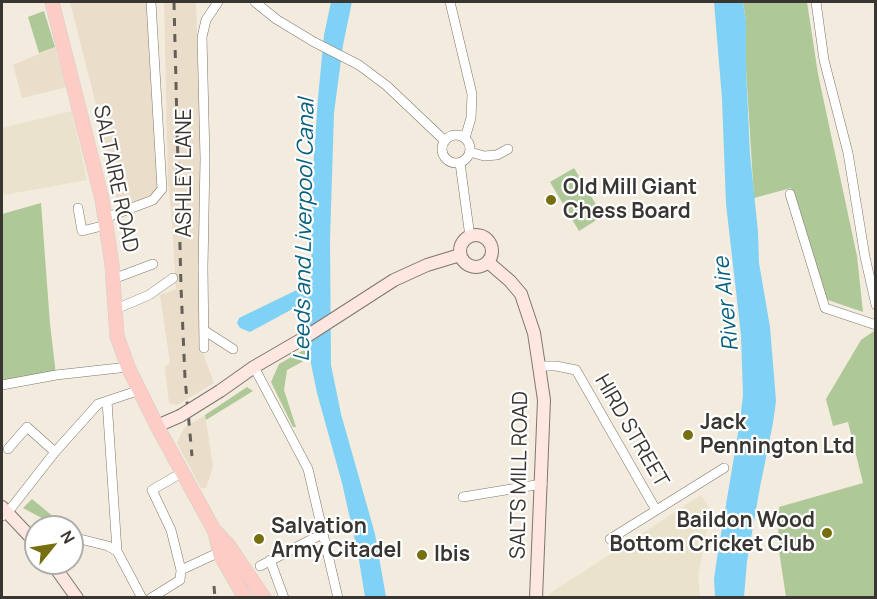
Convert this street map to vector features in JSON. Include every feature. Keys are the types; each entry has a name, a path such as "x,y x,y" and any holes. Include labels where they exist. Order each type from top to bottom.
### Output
{"main road":[{"name":"SALTAIRE ROAD","path":"52,2 106,221 117,336 128,367 157,426 224,550"},
{"path":"224,550 245,597"},
{"path":"224,550 264,597"}],"street":[{"path":"78,208 82,231 153,200 162,189 151,2"},
{"name":"ASHLEY LANE","path":"204,348 205,159 202,38 206,20 218,2"},
{"path":"255,2 276,19 358,65 387,86 445,141"},
{"path":"450,2 472,94 471,118 465,138"},
{"path":"816,2 824,60 848,153 865,257 876,305"},
{"path":"452,136 465,138 469,144 468,156 460,163 452,162 444,156 442,149 445,141 452,136"},
{"path":"470,152 484,156 497,155 508,149"},
{"path":"460,163 470,237"},
{"path":"790,194 825,308 876,325"},
{"path":"470,237 482,237 488,241 492,251 488,262 474,267 464,262 460,255 461,246 470,237"},
{"path":"157,426 180,416 394,280 460,255"},
{"name":"SALTS MILL ROAD","path":"488,262 510,281 520,294 534,333 540,366 544,400 536,597"},
{"path":"113,279 153,264"},
{"path":"116,309 149,295 173,278"},
{"path":"205,331 233,349"},
{"name":"HIRD STREET","path":"540,366 576,370 656,510"},
{"path":"2,385 56,375 128,367"},
{"path":"254,368 308,469 338,597"},
{"path":"24,528 4,512 98,404 140,390"},
{"path":"107,401 117,551 142,597"},
{"path":"8,449 27,427 55,452"},
{"path":"610,539 724,468"},
{"path":"151,597 180,580 181,570 171,530 152,490 183,472"},
{"path":"463,497 542,484"},
{"path":"260,566 322,534"},
{"path":"84,540 108,546 117,551"},
{"path":"181,570 224,550"},
{"path":"270,560 284,597"},
{"path":"61,575 77,597"}],"shaded area":[{"path":"70,2 148,2 160,184 154,196 118,208 100,120"},
{"path":"164,2 196,2 201,164 200,336 214,383 177,405 169,403 165,367 170,363 160,295 176,289 168,183"},
{"path":"55,47 66,87 22,98 13,65"},
{"path":"72,111 87,180 4,195 2,128"},
{"path":"205,415 213,466 206,488 201,488 177,443 184,428"},
{"path":"701,495 711,511 698,575 700,597 550,597 549,594"}],"green space":[{"path":"743,2 807,2 818,74 857,256 863,312 828,300 820,292 791,188 754,198 746,69 746,21"},
{"path":"44,11 55,47 39,53 28,17"},
{"path":"574,168 603,216 579,231 550,182"},
{"path":"41,203 56,375 2,383 2,214"},
{"name":"Baildon Wood Bottom Cricket Club","path":"874,331 875,597 786,597 778,544 779,507 863,483 848,422 833,426 826,399 861,340"},
{"path":"311,346 311,357 287,370 284,390 296,427 293,427 271,382 279,364"},
{"path":"247,387 253,391 206,420 205,415"},
{"path":"32,499 51,515 36,515 23,508"}],"water":[{"path":"331,2 352,2 343,45 334,113 330,240 331,365 341,414 375,534 386,597 365,597 342,483 317,393 309,354 308,312 298,306 250,332 240,328 237,323 239,318 307,285 311,279 313,170 318,98 324,35"},
{"name":"River Aire","path":"714,2 743,2 746,21 750,154 759,263 770,327 776,401 747,561 744,597 715,597 714,579 743,395 741,335 726,204 722,99"}],"railway":[{"path":"174,2 181,287 185,378 192,456"},
{"path":"214,586 215,598"}],"place":[{"name":"Old Mill Giant Chess Board","path":"551,200"},
{"name":"Jack Pennington Ltd","path":"688,435"},
{"name":"Baildon Wood Bottom Cricket Club","path":"827,533"},
{"name":"Salvation Army Citadel","path":"259,539"},
{"name":"Ibis","path":"422,555"}],"water label":[{"name":"Leeds and Liverpool Canal","path":"305,230"}]}
